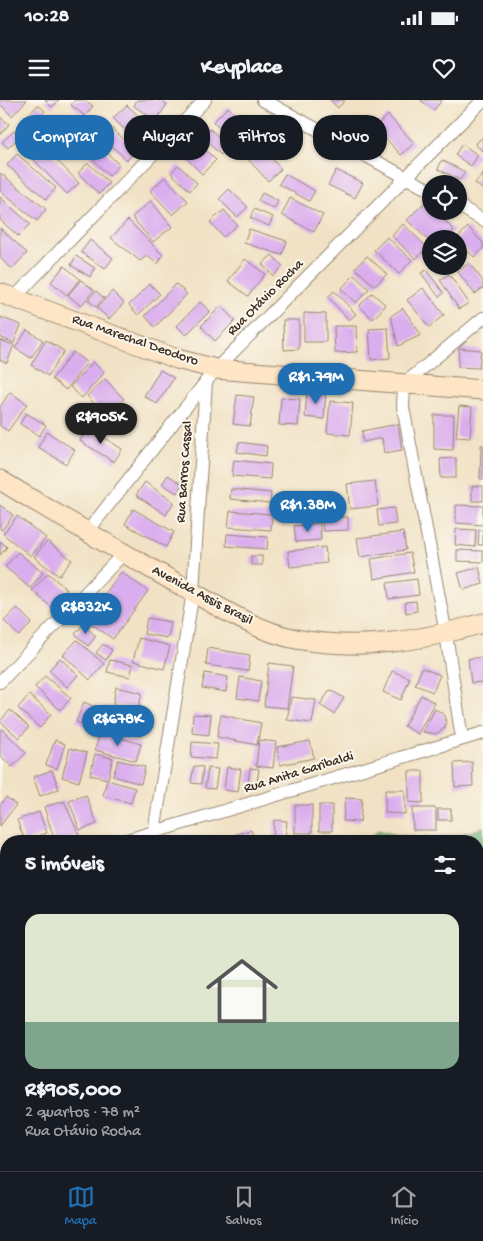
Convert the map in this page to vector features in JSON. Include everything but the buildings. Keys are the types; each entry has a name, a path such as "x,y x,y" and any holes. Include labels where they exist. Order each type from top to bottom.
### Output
{"street":[{"path":"7,295 205,100"},
{"path":"263,100 422,187"},
{"name":"Rua Otávio Rocha","path":"87,532 211,375 483,100"},
{"path":"467,211 483,220"},
{"name":"Rua Marechal Deodoro","path":"7,295 177,359 211,375 404,384 483,390"},
{"path":"462,739 446,634 403,407 404,384 483,318"},
{"name":"Rua Barros Cassal","path":"154,832 192,592 211,375"},
{"name":"Avenida Assis Brasil","path":"0,480 87,532 246,622 295,639 348,644 396,643 446,634 483,623"},
{"path":"0,682 124,553"},
{"name":"Rua Anita Garibaldi","path":"144,835 483,733"}],"green space":[{"path":"483,827 483,835 458,835"},
{"path":"378,830 398,835 373,835"}]}
